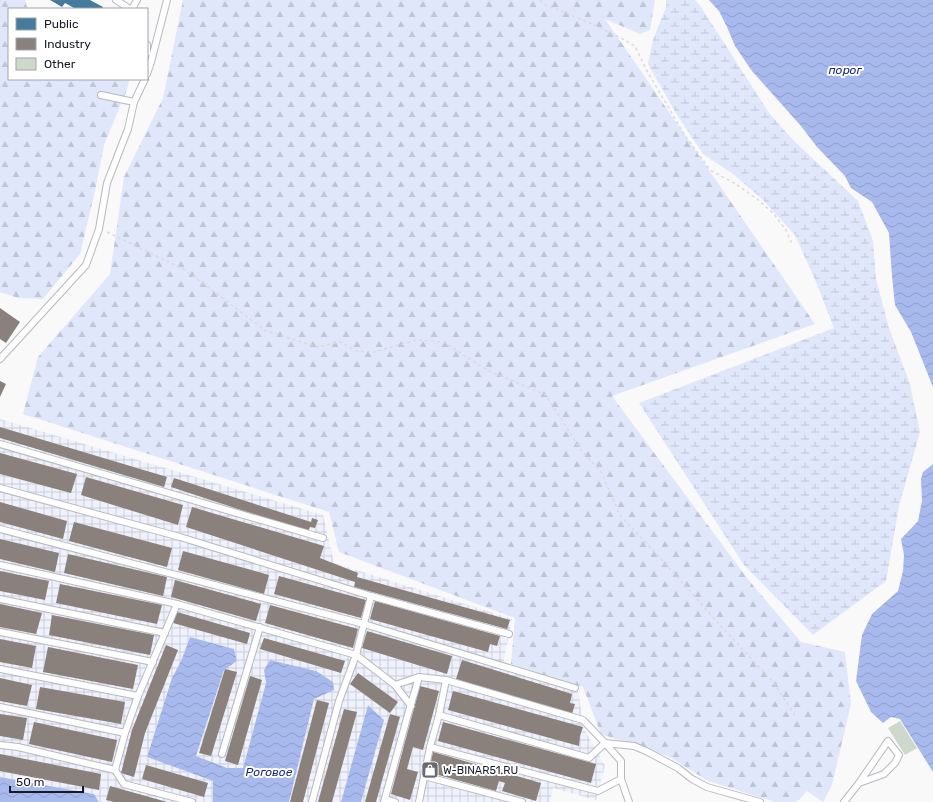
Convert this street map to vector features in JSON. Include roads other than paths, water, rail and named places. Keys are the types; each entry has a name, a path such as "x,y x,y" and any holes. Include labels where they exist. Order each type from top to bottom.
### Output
{"lane":[{"path":"116,0 129,8"},
{"path":"148,71 167,0"},
{"path":"0,359 86,265 100,229 107,183 128,129 134,102 144,80"},
{"path":"101,94 134,102"},
{"path":"0,444 323,538"},
{"path":"0,488 180,537 371,596 509,634"},
{"path":"0,529 364,624 575,688"},
{"path":"0,565 177,604 356,655 396,685 411,706"},
{"path":"312,802 339,701 356,655 371,596"},
{"path":"0,599 165,633"},
{"path":"115,770 125,733 138,696 177,604"},
{"path":"222,754 260,627"},
{"path":"0,632 152,662"},
{"path":"0,670 138,696"},
{"path":"396,685 419,677 446,680 583,720 621,761 621,779 629,802"},
{"path":"396,802 385,801 419,677"},
{"path":"418,802 446,680"},
{"path":"0,707 125,733"},
{"path":"439,715 589,758 605,743 634,746 663,760 707,787 760,802"},
{"path":"844,802 888,741 899,755 895,763 884,774 859,783"},
{"path":"0,745 18,747 115,770 124,784 192,802"},
{"path":"430,747 598,791 621,779"},
{"path":"424,776 522,802"}],"water":[{"name":"порог","path":"709,0 933,0 933,387 911,332 895,305 889,233 872,202 851,188 845,176 817,147 801,126 752,71 735,46 719,11"},
{"path":"933,464 933,772 900,719 891,717 883,723 871,712 856,681 862,635 872,614 898,591 903,571 904,555 901,539 918,521 922,501 921,479 923,472"},
{"name":"Роговое","path":"190,637 234,649 237,661 224,670 196,756 227,768 243,768 266,683 264,670 270,660 316,671 333,682 334,690 314,699 289,802 213,802 213,781 147,757 172,678 181,661"},
{"path":"368,705 384,720 361,802 341,802"},
{"path":"0,777 94,794 99,802 0,802"}],"place":[{"name":"W-BINAR51.RU","path":"430,770"}]}
